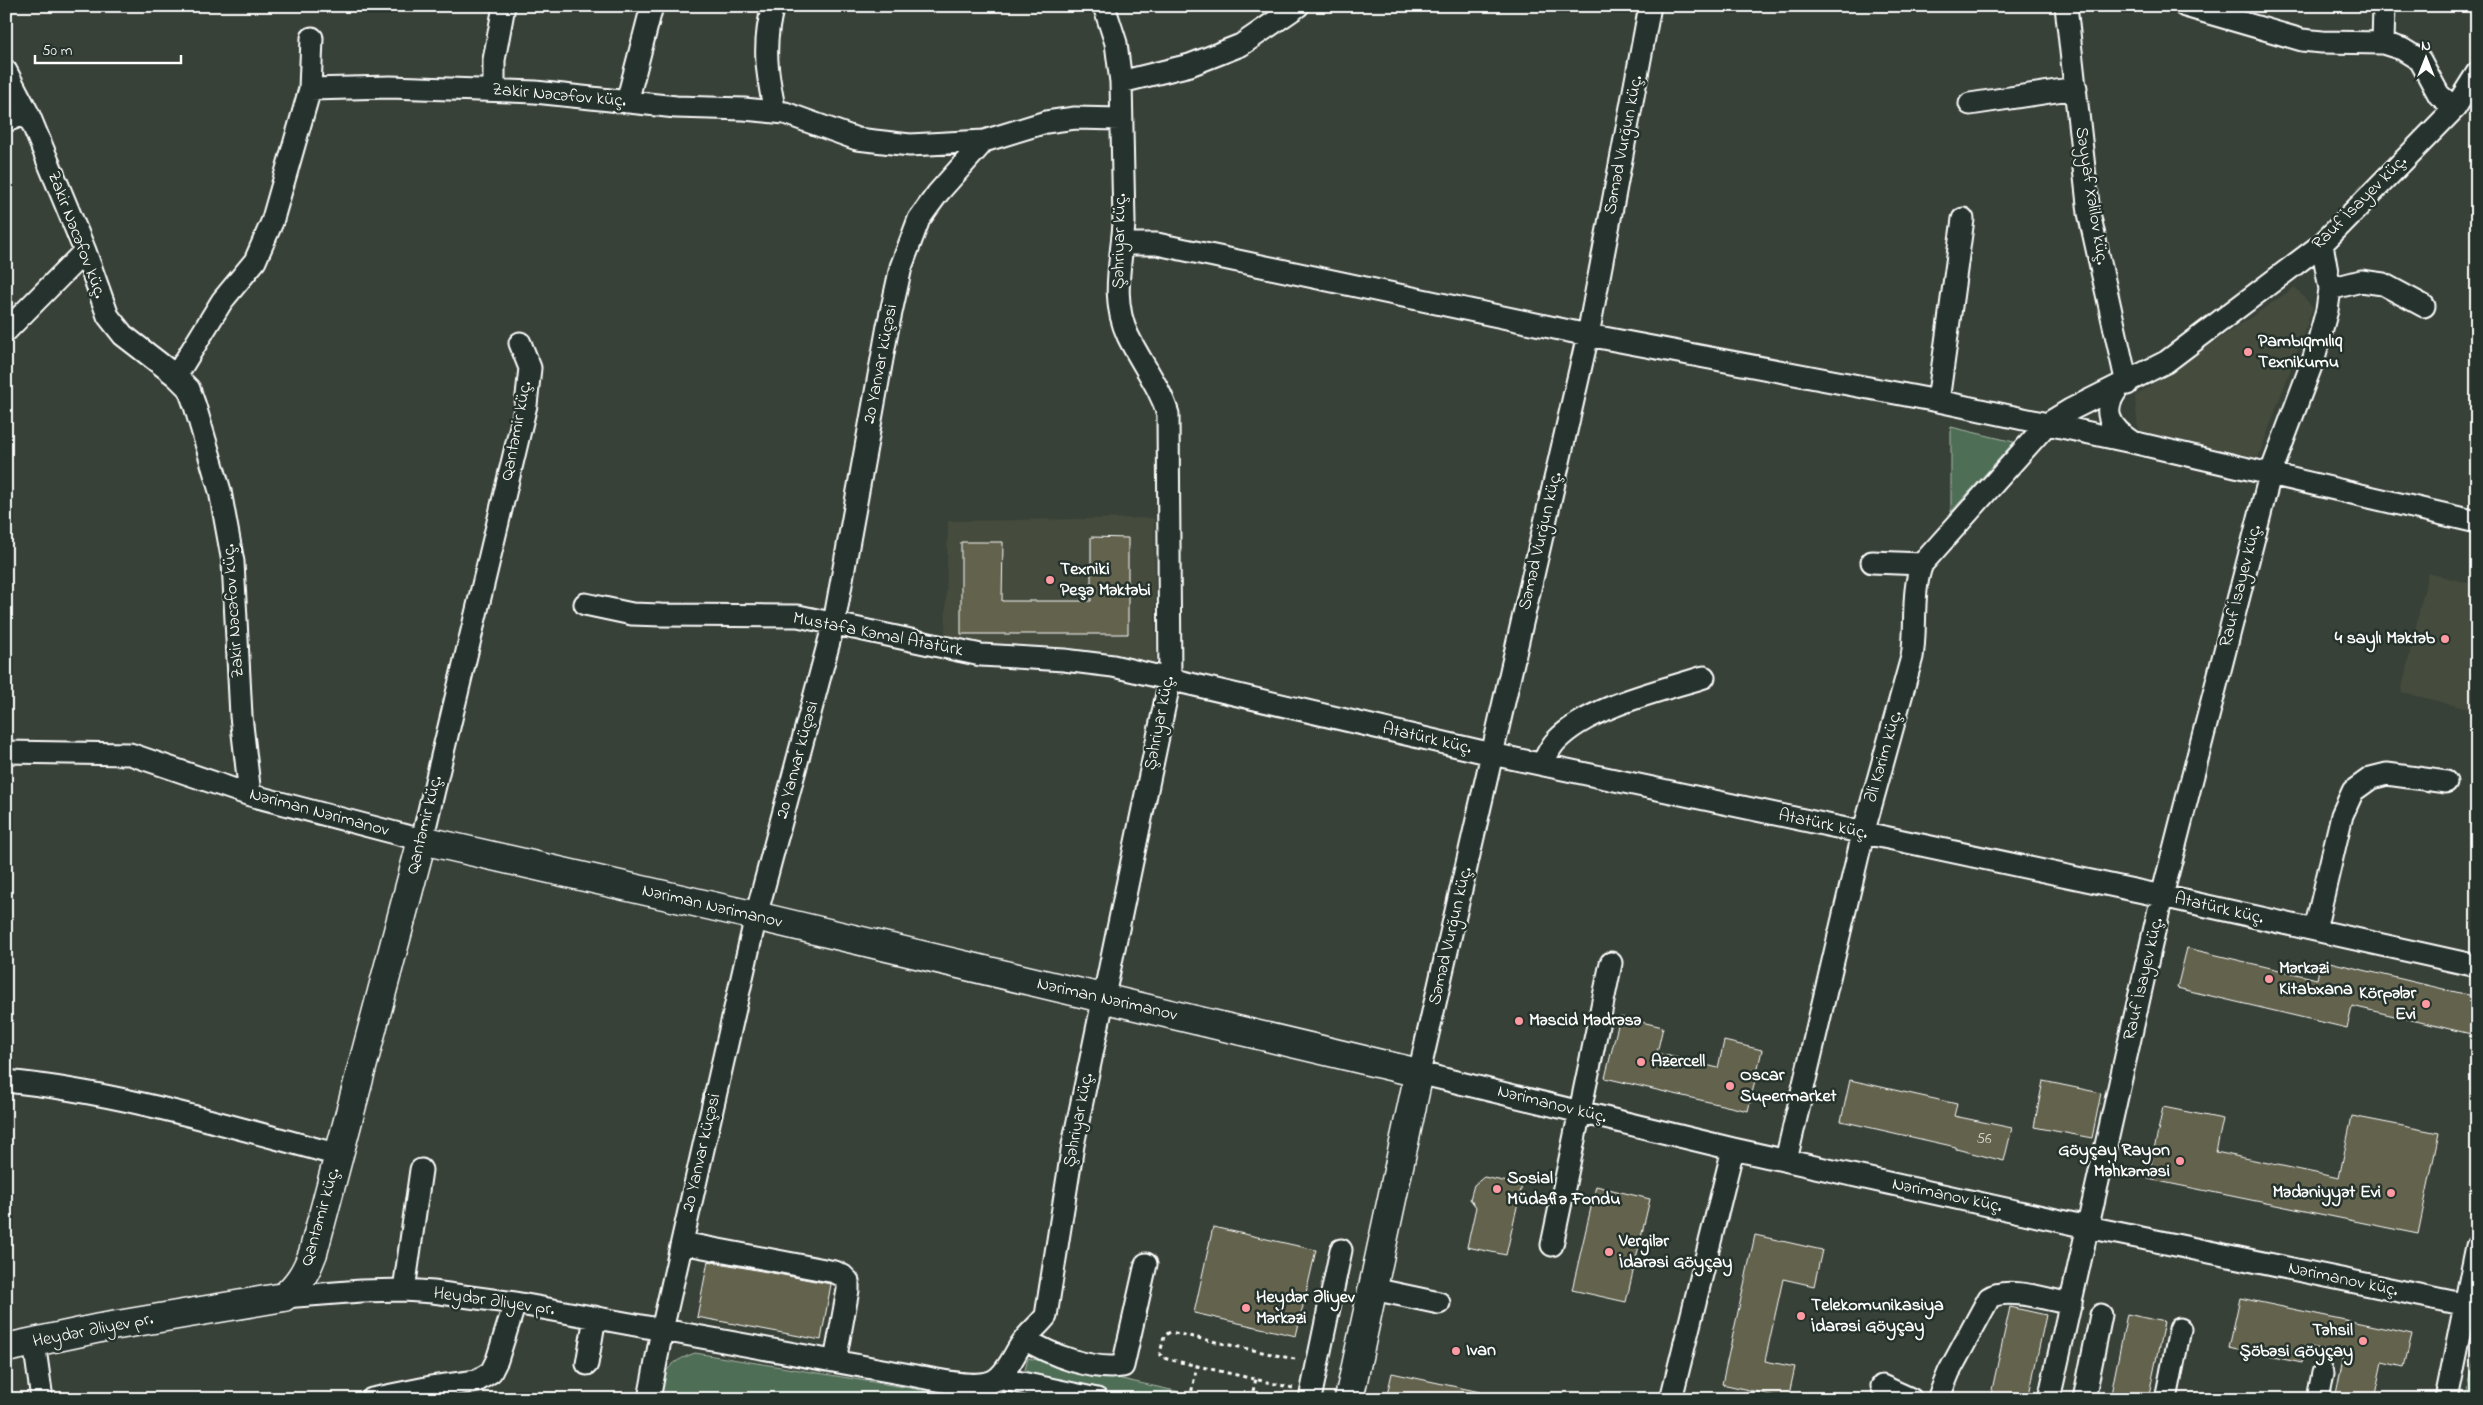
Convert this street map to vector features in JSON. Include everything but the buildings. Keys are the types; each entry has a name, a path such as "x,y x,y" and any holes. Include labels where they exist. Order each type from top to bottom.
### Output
{"main road":[{"name":"Nəriman Nərimanov","path":"422,840 756,916 1420,1073"},
{"name":"Qantəmir küç.","path":"284,1297 297,1286 306,1273 313,1253 422,840"},
{"path":"1349,1399 1420,1073"},
{"name":"Heydər Əliyev pr.","path":"6,1348 100,1328 284,1297"}],"street":[{"path":"494,90 494,60 504,6"},
{"path":"627,102 652,6"},
{"path":"773,6 767,27 766,68 775,112"},
{"name":"Şəhriyar küç.","path":"989,1382 1013,1361 1025,1338 1037,1329 1046,1316 1073,1145 1170,679 1168,414 1162,393 1127,334 1120,307 1116,279 1123,244 1121,82 1116,43 1104,6"},
{"path":"1121,82 1190,65 1241,45 1298,6"},
{"name":"Səməd Vurğun küç.","path":"1420,1073 1588,335 1650,6"},
{"name":"Səyyaf Xəlilov küç.","path":"2066,6 2089,213 2123,385"},
{"path":"2185,6 2302,40 2383,43 2402,49 2420,60 2439,95 2455,108"},
{"path":"2383,43 2384,6"},
{"path":"176,376 222,300 255,261 272,222 310,89 312,38"},
{"name":"Zakir Nəcəfov küç.","path":"6,71 28,113 85,251 108,316 124,335 176,376 188,389 195,406 220,491 233,562 241,716 250,795"},
{"name":"Rauf İsayev küç.","path":"2047,424 2076,407 2166,362 2322,244 2455,108 2477,73"},
{"name":"Zakir Nəcəfov küç.","path":"310,89 390,87 536,92 676,107 775,112 803,118 857,138 910,145 984,142 1046,122 1075,118 1120,119"},
{"path":"1970,104 2076,88"},
{"path":"6,121 28,113"},
{"name":"20 Yanvar küçəsi","path":"659,1396 662,1330 756,916 834,623 886,335 901,267 920,219 938,193 984,142"},
{"path":"1938,401 1964,219"},
{"path":"1123,244 1157,244 1588,335 1938,401 2132,442 2477,522"},
{"name":"Rauf İsayev küç.","path":"2049,1399 2162,896 2270,475 2314,358 2328,310 2330,289 2322,244"},
{"path":"6,331 85,251"},
{"path":"2330,289 2361,281 2383,284 2424,306"},
{"name":"Qantəmir küç.","path":"422,840 526,405 530,368 520,343"},
{"path":"2123,385 2110,398 2107,408 2118,433 2132,442"},
{"path":"1872,562 1922,564 2047,424"},
{"name":"Əli Kərim küç.","path":"1786,1160 1863,834 1912,657 1915,639 1918,575 1922,564"},
{"name":"Mustafa Kəmal Atatürk","path":"585,604 642,614 779,616 834,623 981,655 1103,665 1170,679"},
{"path":"1542,764 1562,736 1604,710 1704,677"},
{"name":"Atatürk küç.","path":"1170,679 1492,754 2162,896 2477,966"},
{"name":"Nəriman Nərimanov","path":"6,752 130,754 250,795 422,840"},
{"path":"2315,930 2342,815 2354,791 2371,778 2387,774 2446,782"},
{"path":"1552,1245 1611,963"},
{"name":"Nərimanov küç.","path":"1420,1073 1733,1149 2088,1227 2471,1306"},
{"path":"6,1081 46,1085 146,1104 339,1155"},
{"path":"1671,1399 1733,1149"},
{"path":"404,1290 422,1170"},
{"path":"682,1243 835,1272 843,1276 848,1281 848,1290 835,1361"},
{"path":"2446,1399 2471,1306 2477,1246"},
{"path":"1310,1395 1341,1250"},
{"path":"1025,1338 1059,1357 1114,1368 1124,1366 1146,1264"},
{"path":"1373,1289 1439,1304"},
{"name":"Heydər Əliyev pr.","path":"284,1297 404,1290 515,1303 835,1361 1097,1399"},
{"path":"1938,1399 1982,1307 1995,1293 2010,1293 2071,1304"},
{"path":"372,1399 477,1381 491,1372 497,1360 515,1303"},
{"path":"2084,1399 2102,1315"},
{"path":"587,1364 595,1318"},
{"path":"2166,1399 2180,1330"},
{"path":"34,1342 42,1399"},
{"path":"2318,1399 2323,1373"},
{"path":"1882,1386 1912,1399"}],"path":[{"path":"1310,1395 1256,1379 1163,1358 1160,1354 1164,1336 1170,1332 1317,1364"},
{"path":"1190,1399 1197,1366"},
{"path":"1251,1399 1256,1379"},
{"path":"659,1396 694,1399"}],"shaded area":[{"name":"Pambıqmılıq Texnikumu","path":"2295,287 2313,308 2258,458 2138,430 2135,396"},
{"name":"Texniki Peşə Məktəbi","path":"1154,518 1156,663 945,639 948,521"},
{"name":"4 saylı Məktəb","path":"2428,573 2477,585 2477,711 2401,692"}],"green space":[{"path":"1951,427 2014,442 1951,512"},
{"path":"2477,1348 2477,1399 2464,1399"},
{"path":"695,1353 977,1399 658,1399 662,1381 668,1369 678,1360"},
{"path":"1028,1358 1211,1399 1018,1399"}],"place":[{"name":"Pambıqmılıq Texnikumu","path":"2248,352"},
{"name":"Texniki Peşə Məktəbi","path":"1050,580"},
{"name":"4 saylı Məktəb","path":"2445,639"},
{"name":"Mərkəzi Kitabxana","path":"2269,979"},
{"name":"Körpələr Evi","path":"2426,1004"},
{"name":"Məscid Mədrəsə","path":"1519,1021"},
{"name":"Azercell","path":"1641,1062"},
{"name":"Oscar Supermarket","path":"1730,1086"},
{"name":"Göyçay Rayon Məhkəməsi","path":"2180,1161"},
{"name":"Sosial Müdafiə Fondu","path":"1497,1189"},
{"name":"Mədəniyyət Evi","path":"2391,1193"},
{"name":"Vergilər İdarəsi Göyçay","path":"1609,1252"},
{"name":"Heydər Əliyev Mərkəzi","path":"1246,1308"},
{"name":"Telekomunikasiya İdarəsi Göyçay","path":"1801,1316"},
{"name":"Təhsil Şöbəsi Göyçay","path":"2363,1341"},
{"name":"Ivan","path":"1456,1351"}]}
